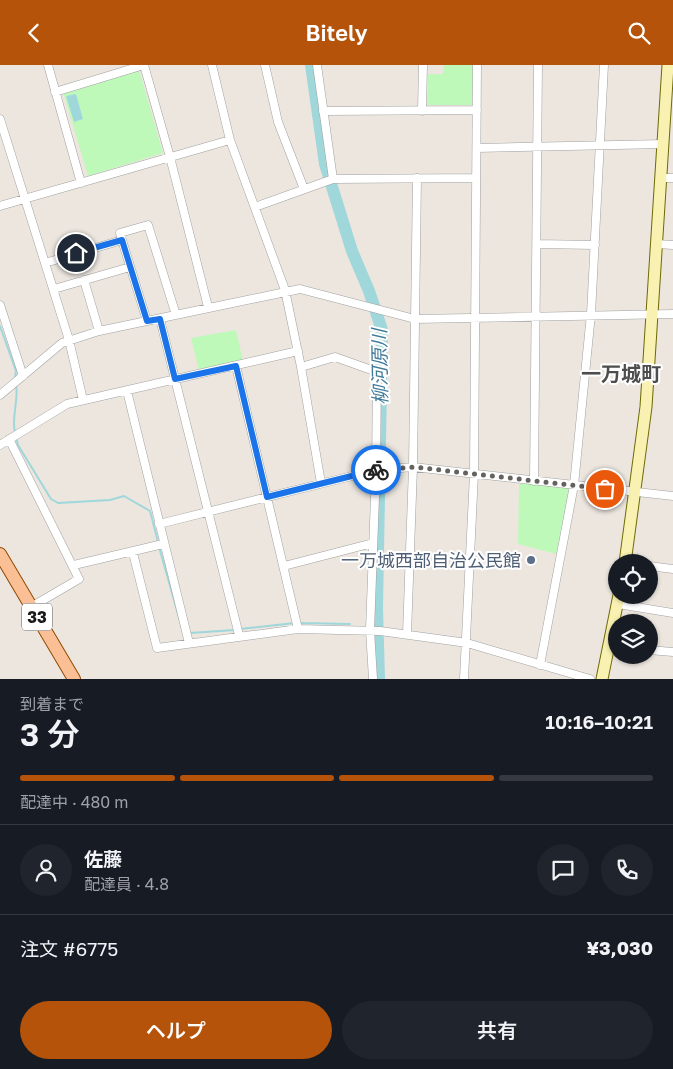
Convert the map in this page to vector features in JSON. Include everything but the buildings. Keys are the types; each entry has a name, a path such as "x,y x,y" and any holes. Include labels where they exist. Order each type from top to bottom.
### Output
{"main road":[{"name":"33","path":"0,554 4,570 31,607 74,679"}],"street":[{"path":"48,65 81,183"},
{"path":"55,92 144,65 170,157 208,307"},
{"path":"212,65 230,140 285,290 302,367 321,483"},
{"path":"265,65 278,122 304,189"},
{"path":"317,65 333,179"},
{"path":"422,111 423,65"},
{"path":"464,679 474,474 477,65"},
{"path":"534,481 538,65"},
{"path":"540,665 574,485 591,314 604,65"},
{"path":"626,554 636,493 654,314 657,244 668,178 664,144 668,65"},
{"path":"323,111 476,111"},
{"path":"0,119 54,289 69,340 83,400"},
{"path":"0,206 230,140"},
{"path":"477,148 664,144"},
{"path":"408,634 414,467 416,178"},
{"path":"255,207 333,179 476,178"},
{"path":"147,321 120,233 148,225 176,315"},
{"path":"45,263 122,240"},
{"path":"537,244 595,245"},
{"path":"657,244 673,245"},
{"path":"54,289 130,267"},
{"path":"84,280 99,331"},
{"path":"0,395 62,343 69,340 99,331 285,290 309,290 415,319 476,316 673,314"},
{"path":"0,305 23,376"},
{"path":"160,319 239,635"},
{"path":"0,445 66,404 298,351"},
{"path":"302,367 335,357 376,372 380,469 373,543 370,630 373,679"},
{"path":"236,366 298,629"},
{"path":"127,391 188,643"},
{"path":"9,439 74,565 79,579 31,607"},
{"path":"159,524 380,469 414,467 673,496"},
{"path":"284,566 373,543"},
{"path":"74,565 163,545"},
{"path":"133,553 156,648 239,635 298,629 370,630 467,643 590,679"},
{"path":"658,567 673,569"},
{"path":"638,604 673,613"},
{"path":"658,651 673,652"},
{"path":"602,679 608,659"}],"green space":[{"path":"444,65 473,65 472,105 427,105 428,74 443,74"},
{"path":"139,70 163,153 88,176 63,92"},
{"path":"236,330 243,361 199,371 191,338"},
{"path":"523,483 567,487 569,490 556,554 518,544 519,485"}],"water":[{"path":"76,94 83,119 74,122 66,96"}],"waterway":[{"name":"柳河原川","path":"311,65 325,164 352,251 369,291 382,330 377,608 379,679"},
{"path":"0,326 16,371 15,378"},
{"path":"15,433 16,385"},
{"path":"16,437 18,445 51,499 58,503 110,500 124,496 150,511 158,542"},
{"path":"159,547 182,628"},
{"path":"240,629 295,623"},
{"path":"299,623 350,624"},
{"path":"190,633 235,630"}],"way so far":[{"path":"376,470 414,467 605,489"}],"place":[{"name":"一万城西部自治公民館","path":"531,560"}],"district":[{"name":"一万城町","path":"621,373"}],"route":[{"path":"76,253 122,240 147,321 160,319 175,379 236,366 267,497 376,470"}]}
